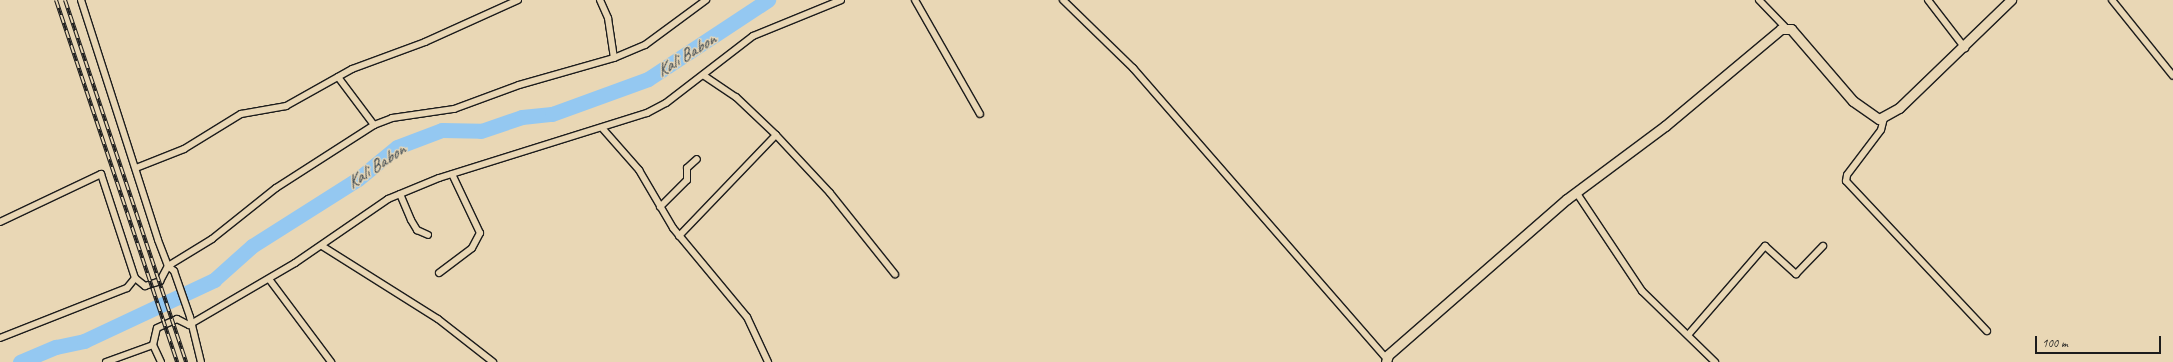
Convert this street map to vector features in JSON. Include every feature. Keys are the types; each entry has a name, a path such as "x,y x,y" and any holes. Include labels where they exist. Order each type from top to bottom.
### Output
{"street":[{"path":"81,0 168,266 174,271 190,317 189,325 201,362"},
{"path":"136,168 184,149 241,114 286,106 338,77 518,0"},
{"path":"600,0 608,18 614,58"},
{"path":"0,222 101,174 135,278 145,286 160,281 168,266 212,239 276,188 374,125 392,118 454,109 518,85 614,58 645,45 706,0"},
{"path":"189,325 269,279 322,246 388,198 452,174 602,129 666,103 753,36 841,0"},
{"path":"914,0 980,114"},
{"path":"1063,0 1133,68 1386,360 1576,192 1660,130 1785,27"},
{"path":"1759,0 1785,27 1805,43 1863,111 1874,118 1884,118"},
{"path":"1928,0 1965,48"},
{"path":"1987,331 1846,181 1847,175 1881,130 1884,118 1965,48 2011,0"},
{"path":"2112,0 2172,72"},
{"path":"703,75 736,97 776,135 839,204 895,274"},
{"path":"338,77 374,125"},
{"path":"602,129 639,170 660,207 679,236 747,317 768,362"},
{"path":"679,236 776,135"},
{"path":"660,207 686,180 688,168 697,159"},
{"path":"439,273 472,248 480,233 452,174"},
{"path":"1576,192 1642,291 1716,362"},
{"path":"400,194 417,230 428,235"},
{"path":"322,246 438,319 493,362"},
{"path":"1688,335 1765,246 1796,274 1823,246"},
{"path":"0,338 127,288 135,278"},
{"path":"269,279 331,362"},
{"path":"160,362 153,345 160,325 177,318 189,325"},
{"path":"106,362 153,345"}],"waterway":[{"name":"Kali Babon","path":"20,362 56,347 84,341 214,280 252,246 358,179 397,147 442,130 481,131 522,117 552,114 648,79 768,0"}],"railway":[{"path":"56,0 177,362"},
{"path":"65,0 186,362"}]}
